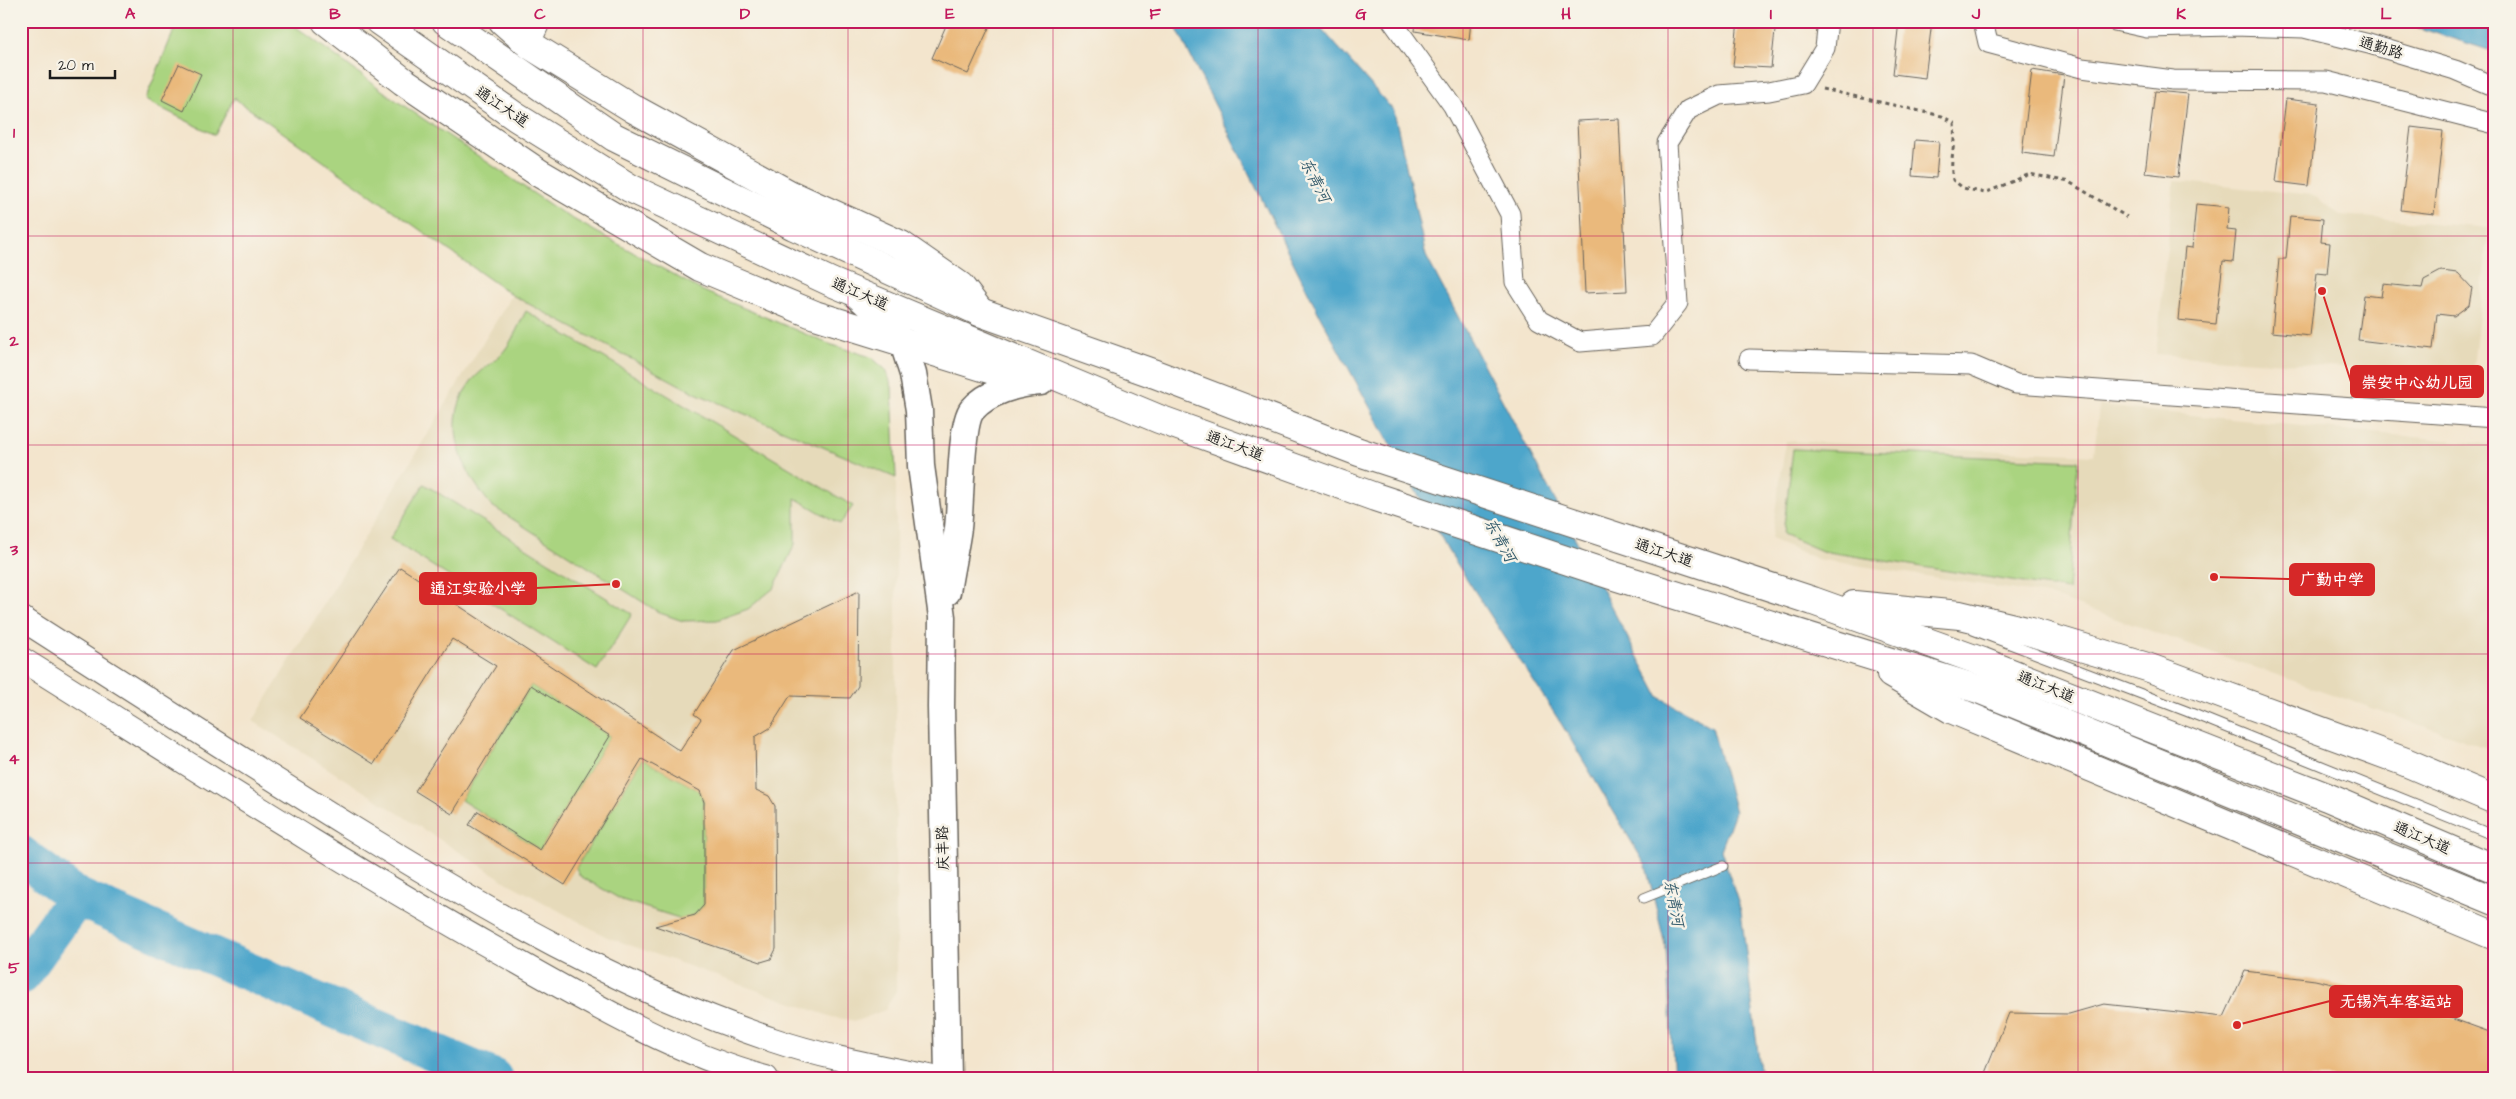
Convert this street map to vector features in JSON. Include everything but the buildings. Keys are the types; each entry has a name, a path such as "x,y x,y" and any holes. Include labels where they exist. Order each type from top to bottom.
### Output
{"main road":[{"path":"326,21 403,81 539,173 700,267 815,315 1031,382"},
{"name":"通江大道","path":"379,21 516,117 630,188 852,291 1159,419 1375,496 1611,575 1981,690 2495,901"},
{"path":"446,21 614,137 794,226 980,312"},
{"path":"503,21 535,33 634,109 780,190 901,245 960,286 980,312"},
{"path":"852,291 881,317 903,343 913,374 919,410 921,466 942,617"},
{"name":"通江大道","path":"980,312 1155,374 1359,452 1813,601 1983,662 2326,797 2495,869"},
{"path":"942,617 958,527 965,434 971,411 989,396 1031,382 1068,381"},
{"path":"1813,601 1960,616 2031,632 2147,666 2403,762 2495,800"},
{"name":"庆丰路","path":"942,617 940,708 948,1078"},
{"path":"1847,648 1951,708 2495,936"}],"street":[{"path":"1392,21 1453,106 1510,214 1515,282 1539,320 1580,342 1652,336 1678,303 1666,143 1688,110 1719,96 1768,91 1802,84 1825,48 1828,21"},
{"path":"1983,21 1988,43 2082,68 2173,80 2326,80 2495,124"},
{"name":"通勤路","path":"2115,21 2147,28 2233,26 2304,28 2455,70 2495,87"},
{"path":"1749,359 1972,365 2016,384 2495,418"},
{"path":"21,618 237,758 422,871 546,942 628,983 773,1040 829,1056 934,1078"},
{"path":"21,659 399,895 534,971 674,1044 766,1078"}],"lane":[{"path":"1928,613 2186,711 2495,836"},
{"path":"1644,898 1723,866"}],"path":[{"path":"1802,84 1860,99 1942,116 1954,123 1956,142 1950,165 1953,180 1963,188 1985,193 2030,174 2069,182 2127,217"}],"shaded area":[{"path":"2174,181 2313,195 2340,215 2489,228 2472,376 2156,354"},
{"path":"512,295 693,392 896,478 896,991 885,1010 856,1021 832,1017 607,937 508,883 253,721"},
{"path":"2099,406 2495,445 2495,751 2048,595 1817,559 1771,539 1786,441 2094,455"}],"green space":[{"path":"178,21 288,21 394,99 564,214 701,290 829,344 871,357 886,370 892,387 896,478 693,392 512,295 234,98 215,135 145,100"},
{"path":"526,311 853,506 840,524 795,498 795,544 774,588 748,609 717,620 683,621 660,613 492,506 481,493 464,463 456,431 461,399 474,378 507,347"},
{"path":"1793,449 2078,461 2068,590 1822,551 1783,534"},
{"path":"424,484 632,614 597,670 390,539"},
{"path":"531,685 610,736 540,850 461,800"},
{"path":"642,759 700,791 704,802 704,905 695,915 682,919 622,900 580,876 576,868"}],"water":[{"name":"东青河","path":"1173,21 1315,21 1394,111 1426,256 1659,697 1712,727 1735,812 1721,850 1741,911 1761,1078 1674,1078 1666,949 1646,866 1562,725 1448,550 1320,316"},
{"path":"2397,21 2495,21 2495,52"}],"waterway":[{"path":"21,855 77,897 493,1078"},
{"path":"21,975 77,897"}],"place":[{"name":"崇安中心幼儿园","path":"2322,291"},
{"name":"广勤中学","path":"2214,577"},
{"name":"通江实验小学","path":"616,584"},
{"name":"无锡汽车客运站","path":"2237,1025"}]}
